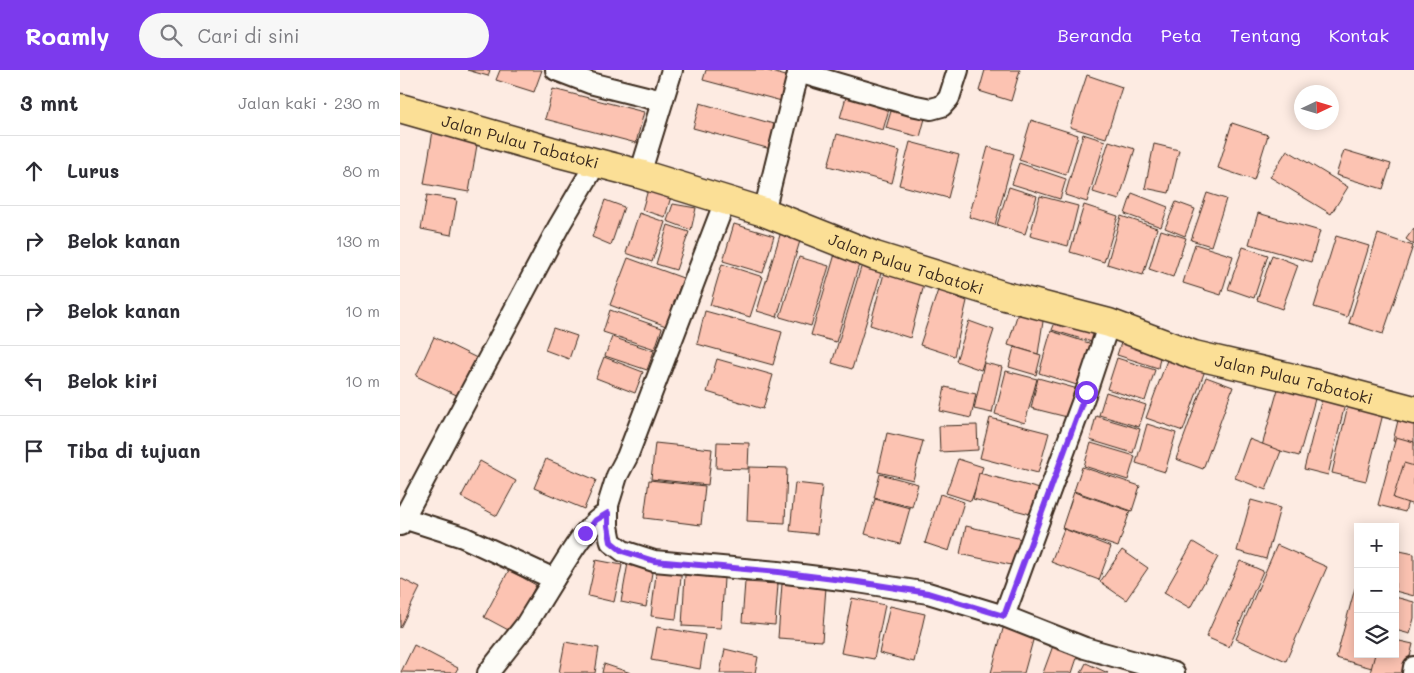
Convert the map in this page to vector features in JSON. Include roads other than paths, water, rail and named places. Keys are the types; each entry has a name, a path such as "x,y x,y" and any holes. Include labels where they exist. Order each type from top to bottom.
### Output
{"highway":[{"name":"Jalan Pulau Tabatoki","path":"400,108 640,174 764,212 875,256 1005,296 1109,323 1194,355 1293,378 1414,410"}],"street":[{"path":"556,70 590,83 662,101"},
{"path":"640,174 672,70"},
{"path":"764,212 798,71 911,105 931,108 942,106 949,98 958,70"},
{"path":"554,579 463,536 401,520 559,226 596,163"},
{"path":"725,201 630,448 617,476 608,505 608,526 611,542 622,551 654,561 778,572 928,593 1004,616 1085,648 1174,673"},
{"path":"1004,616 1086,392 1109,323"},
{"path":"488,673 525,626 585,533 596,520 608,513"},
{"path":"1413,673 1414,667"}]}
